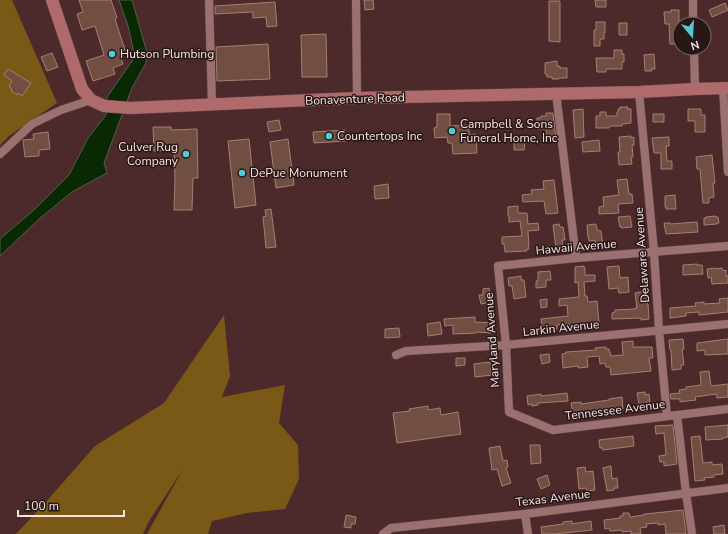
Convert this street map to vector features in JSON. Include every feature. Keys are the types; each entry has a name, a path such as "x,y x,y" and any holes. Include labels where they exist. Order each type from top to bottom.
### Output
{"street":[{"path":"0,154 32,124 61,110 91,100 82,89 52,0"},
{"path":"209,0 212,104"},
{"path":"356,0 357,98"},
{"path":"693,0 693,16"},
{"path":"694,56 695,88"},
{"name":"Bonaventure Road","path":"91,100 104,106 130,108 357,98 639,92 695,88 725,88"},
{"path":"725,88 728,172"},
{"name":"Delaware Avenue","path":"639,92 667,416"},
{"path":"556,93 576,258"},
{"name":"Hawaii Avenue","path":"498,266 576,258 728,246"},
{"name":"Maryland Avenue","path":"498,266 506,345 509,412"},
{"name":"Larkin Avenue","path":"396,355 406,351 506,345 728,324"},
{"name":"Tennessee Avenue","path":"509,412 553,430 728,409"},
{"path":"678,415 692,534"},
{"name":"Texas Avenue","path":"383,534 391,528 525,514 728,488"},
{"path":"525,514 528,534"}],"shaded area":[{"path":"0,0 12,0 57,103 9,136 0,145"},
{"path":"119,0 132,0 147,53 146,63 132,88 104,163 107,173 72,192 39,219 0,256 0,239 35,209 69,175 88,138 106,115 107,97 135,57 128,26"},
{"path":"224,315 230,376 222,397 285,385 279,423 298,445 299,479 285,509 247,513 212,521 208,534 147,534 183,469 149,521 143,534 16,534 95,446 164,403"}],"building":[{"path":"79,0 111,0 117,18 115,19 125,50 119,52 123,64 113,68 115,74 93,81 86,61 104,55 95,26 82,30 77,14 83,12"},
{"path":"364,0 373,0 374,9 365,10"},
{"path":"595,0 606,0 606,7 596,7"},
{"path":"549,1 560,1 560,42 549,41"},
{"path":"275,2 277,26 267,27 266,17 253,18 253,12 215,14 215,6"},
{"path":"725,3 728,10 712,17 709,10"},
{"path":"671,10 679,10 679,16 672,16 672,44 670,44 669,24 665,24 664,12 671,12"},
{"path":"596,22 605,22 604,39 600,39 600,46 594,46 594,30 596,30"},
{"path":"619,23 627,23 627,35 619,35"},
{"path":"326,34 327,77 302,77 301,35"},
{"path":"268,44 270,79 217,81 216,47"},
{"path":"614,50 622,50 622,54 624,54 622,69 606,69 606,72 597,72 596,58 614,58"},
{"path":"52,53 58,67 47,71 41,57"},
{"path":"654,54 655,69 651,69 652,71 645,71 644,55"},
{"path":"557,61 557,66 560,66 560,68 567,68 567,78 552,79 552,77 547,77 547,74 545,74 545,63"},
{"path":"8,69 31,83 22,96 11,91 12,89 9,86 12,81 4,75"},
{"path":"620,107 628,107 627,109 631,109 631,123 622,124 622,126 610,126 609,128 596,128 596,116 600,116 600,112 606,112 606,116 617,116 618,109 620,109"},
{"path":"583,109 584,137 575,138 573,110"},
{"path":"688,109 701,109 701,115 705,115 705,132 695,132 695,121 688,121"},
{"path":"546,113 553,113 556,139 547,140 546,129 537,129 537,118 546,116"},
{"name":"Campbell & Sons Funeral Home, Inc","path":"437,114 450,114 450,126 469,125 469,135 476,134 477,153 453,154 452,143 448,143 447,137 435,138 434,128 437,127"},
{"path":"653,114 664,114 664,122 653,122"},
{"path":"279,120 281,130 269,132 267,122"},
{"path":"153,127 171,127 171,130 197,129 198,178 193,178 192,210 174,210 174,150 154,151"},
{"name":"Countertops Inc","path":"345,130 346,141 314,143 313,132"},
{"path":"48,132 50,149 39,150 39,156 25,157 23,140 34,139 33,134"},
{"path":"631,136 631,138 634,137 634,145 632,145 633,157 631,157 632,164 619,165 619,137"},
{"path":"669,137 669,146 666,146 667,161 672,161 672,169 661,169 661,153 654,153 652,138"},
{"name":"DePue Monument","path":"249,139 256,205 235,208 228,141"},
{"path":"288,139 294,185 276,188 270,142"},
{"path":"599,140 600,151 583,152 582,142"},
{"path":"514,142 525,142 524,150 514,150"},
{"path":"712,155 715,183 713,183 714,197 709,198 709,203 703,203 700,169 697,169 696,157"},
{"path":"627,179 629,194 632,194 633,203 618,204 619,213 599,214 599,207 604,206 603,197 619,195 617,180"},
{"path":"554,180 558,213 546,214 544,201 523,202 522,195 532,194 531,190 544,189 543,181"},
{"path":"388,184 389,198 375,199 374,186"},
{"path":"675,195 676,209 666,209 665,196"},
{"path":"518,206 518,213 527,213 528,224 538,223 539,230 528,231 529,249 526,250 527,251 505,252 504,244 502,244 502,237 522,236 520,221 509,222 508,216 508,207"},
{"path":"271,209 276,247 266,248 263,217 266,216 265,210"},
{"path":"630,216 632,227 621,228 618,217"},
{"path":"718,217 719,223 704,225 704,218"},
{"path":"697,222 698,232 666,234 664,223"},
{"path":"559,224 560,227 563,227 565,240 562,240 563,247 556,248 553,225"},
{"path":"596,224 597,230 601,231 603,246 596,247 595,240 589,241 588,238 587,225"},
{"path":"683,265 702,265 703,274 683,275"},
{"path":"584,266 585,275 595,275 595,281 584,282 585,296 587,296 588,302 597,301 599,323 570,326 570,324 557,325 557,329 551,330 542,328 541,319 568,316 567,305 559,306 559,299 579,297 578,282 575,283 575,267"},
{"path":"619,266 620,278 628,277 629,292 619,293 618,288 609,289 607,267"},
{"path":"722,268 723,271 726,270 728,283 712,284 711,277 708,278 707,269"},
{"path":"550,271 551,280 546,280 546,287 536,288 538,272"},
{"path":"521,276 521,280 524,280 526,297 514,299 512,286 509,286 508,278"},
{"path":"489,288 491,302 481,304 479,295 483,295 483,289"},
{"path":"646,291 649,319 612,319 612,313 615,312 615,310 637,308 635,293"},
{"path":"728,298 728,312 699,315 699,312 686,313 686,316 670,318 670,308 696,306 695,303 704,302 704,304 720,303 719,299"},
{"path":"547,299 547,307 541,308 540,300"},
{"path":"475,317 475,322 492,323 491,333 476,332 453,334 453,325 445,326 444,319"},
{"path":"440,322 442,334 428,336 427,324"},
{"path":"399,328 400,337 385,338 385,329"},
{"path":"683,339 684,349 682,349 684,365 681,365 681,369 672,370 669,340"},
{"path":"728,339 728,354 705,355 705,350 697,351 697,343"},
{"path":"633,341 633,347 652,347 653,358 649,358 651,371 611,375 610,367 606,367 605,363 600,364 599,356 587,357 588,367 578,368 578,366 563,368 562,354 566,352 596,350 595,348 606,347 606,349 609,349 611,356 623,355 622,342"},
{"path":"549,354 550,362 542,364 540,355"},
{"path":"456,358 465,358 465,365 456,366"},
{"path":"490,362 492,375 475,377 474,364"},
{"path":"709,371 711,386 728,384 728,397 717,398 716,394 695,397 696,400 680,402 680,399 671,399 670,394 680,393 679,390 686,389 686,387 701,385 700,372"},
{"path":"645,392 645,395 649,394 650,402 646,402 647,408 640,409 637,393"},
{"path":"567,393 568,401 538,403 538,405 532,406 532,404 528,405 527,396"},
{"path":"622,397 623,409 596,411 596,413 591,414 590,412 573,414 571,403 581,402 581,404"},
{"path":"428,406 428,410 440,408 441,415 458,412 461,434 397,443 393,413 410,411 409,409"},
{"path":"673,425 677,464 664,466 664,462 660,462 659,456 666,455 664,433 656,434 655,426"},
{"path":"728,425 728,437 723,439 706,440 705,427"},
{"path":"633,436 634,446 603,450 603,448 600,448 599,440"},
{"path":"700,436 703,463 712,462 712,465 722,464 723,474 704,478 705,480 695,481 691,437"},
{"path":"530,445 540,445 541,463 531,464"},
{"path":"500,446 503,461 507,460 508,467 506,468 511,483 502,486 497,469 492,470 489,448"},
{"path":"611,466 612,479 617,478 618,488 607,491 603,468"},
{"path":"585,467 586,472 593,471 595,490 587,491 586,488 579,489 577,468"},
{"path":"547,475 550,485 541,489 537,479"},
{"path":"683,510 686,534 666,534 665,524 658,525 658,523 646,524 647,527 640,528 641,534 631,534 631,531 622,532 622,530 610,531 609,528 605,529 604,520 620,518 620,516 623,516 623,513 629,513 630,517"},
{"path":"346,515 356,517 355,524 351,524 351,528 344,527"},
{"path":"572,521 572,524 591,521 592,530 542,534 541,527 563,524 563,522"},
{"path":"724,525 725,534 714,534 713,527"}],"place":[{"name":"Hutson Plumbing","path":"112,54"},
{"name":"Campbell & Sons Funeral Home, Inc","path":"452,131"},
{"name":"Countertops Inc","path":"329,136"},
{"name":"Culver Rug Company","path":"186,154"},
{"name":"DePue Monument","path":"242,173"}]}
